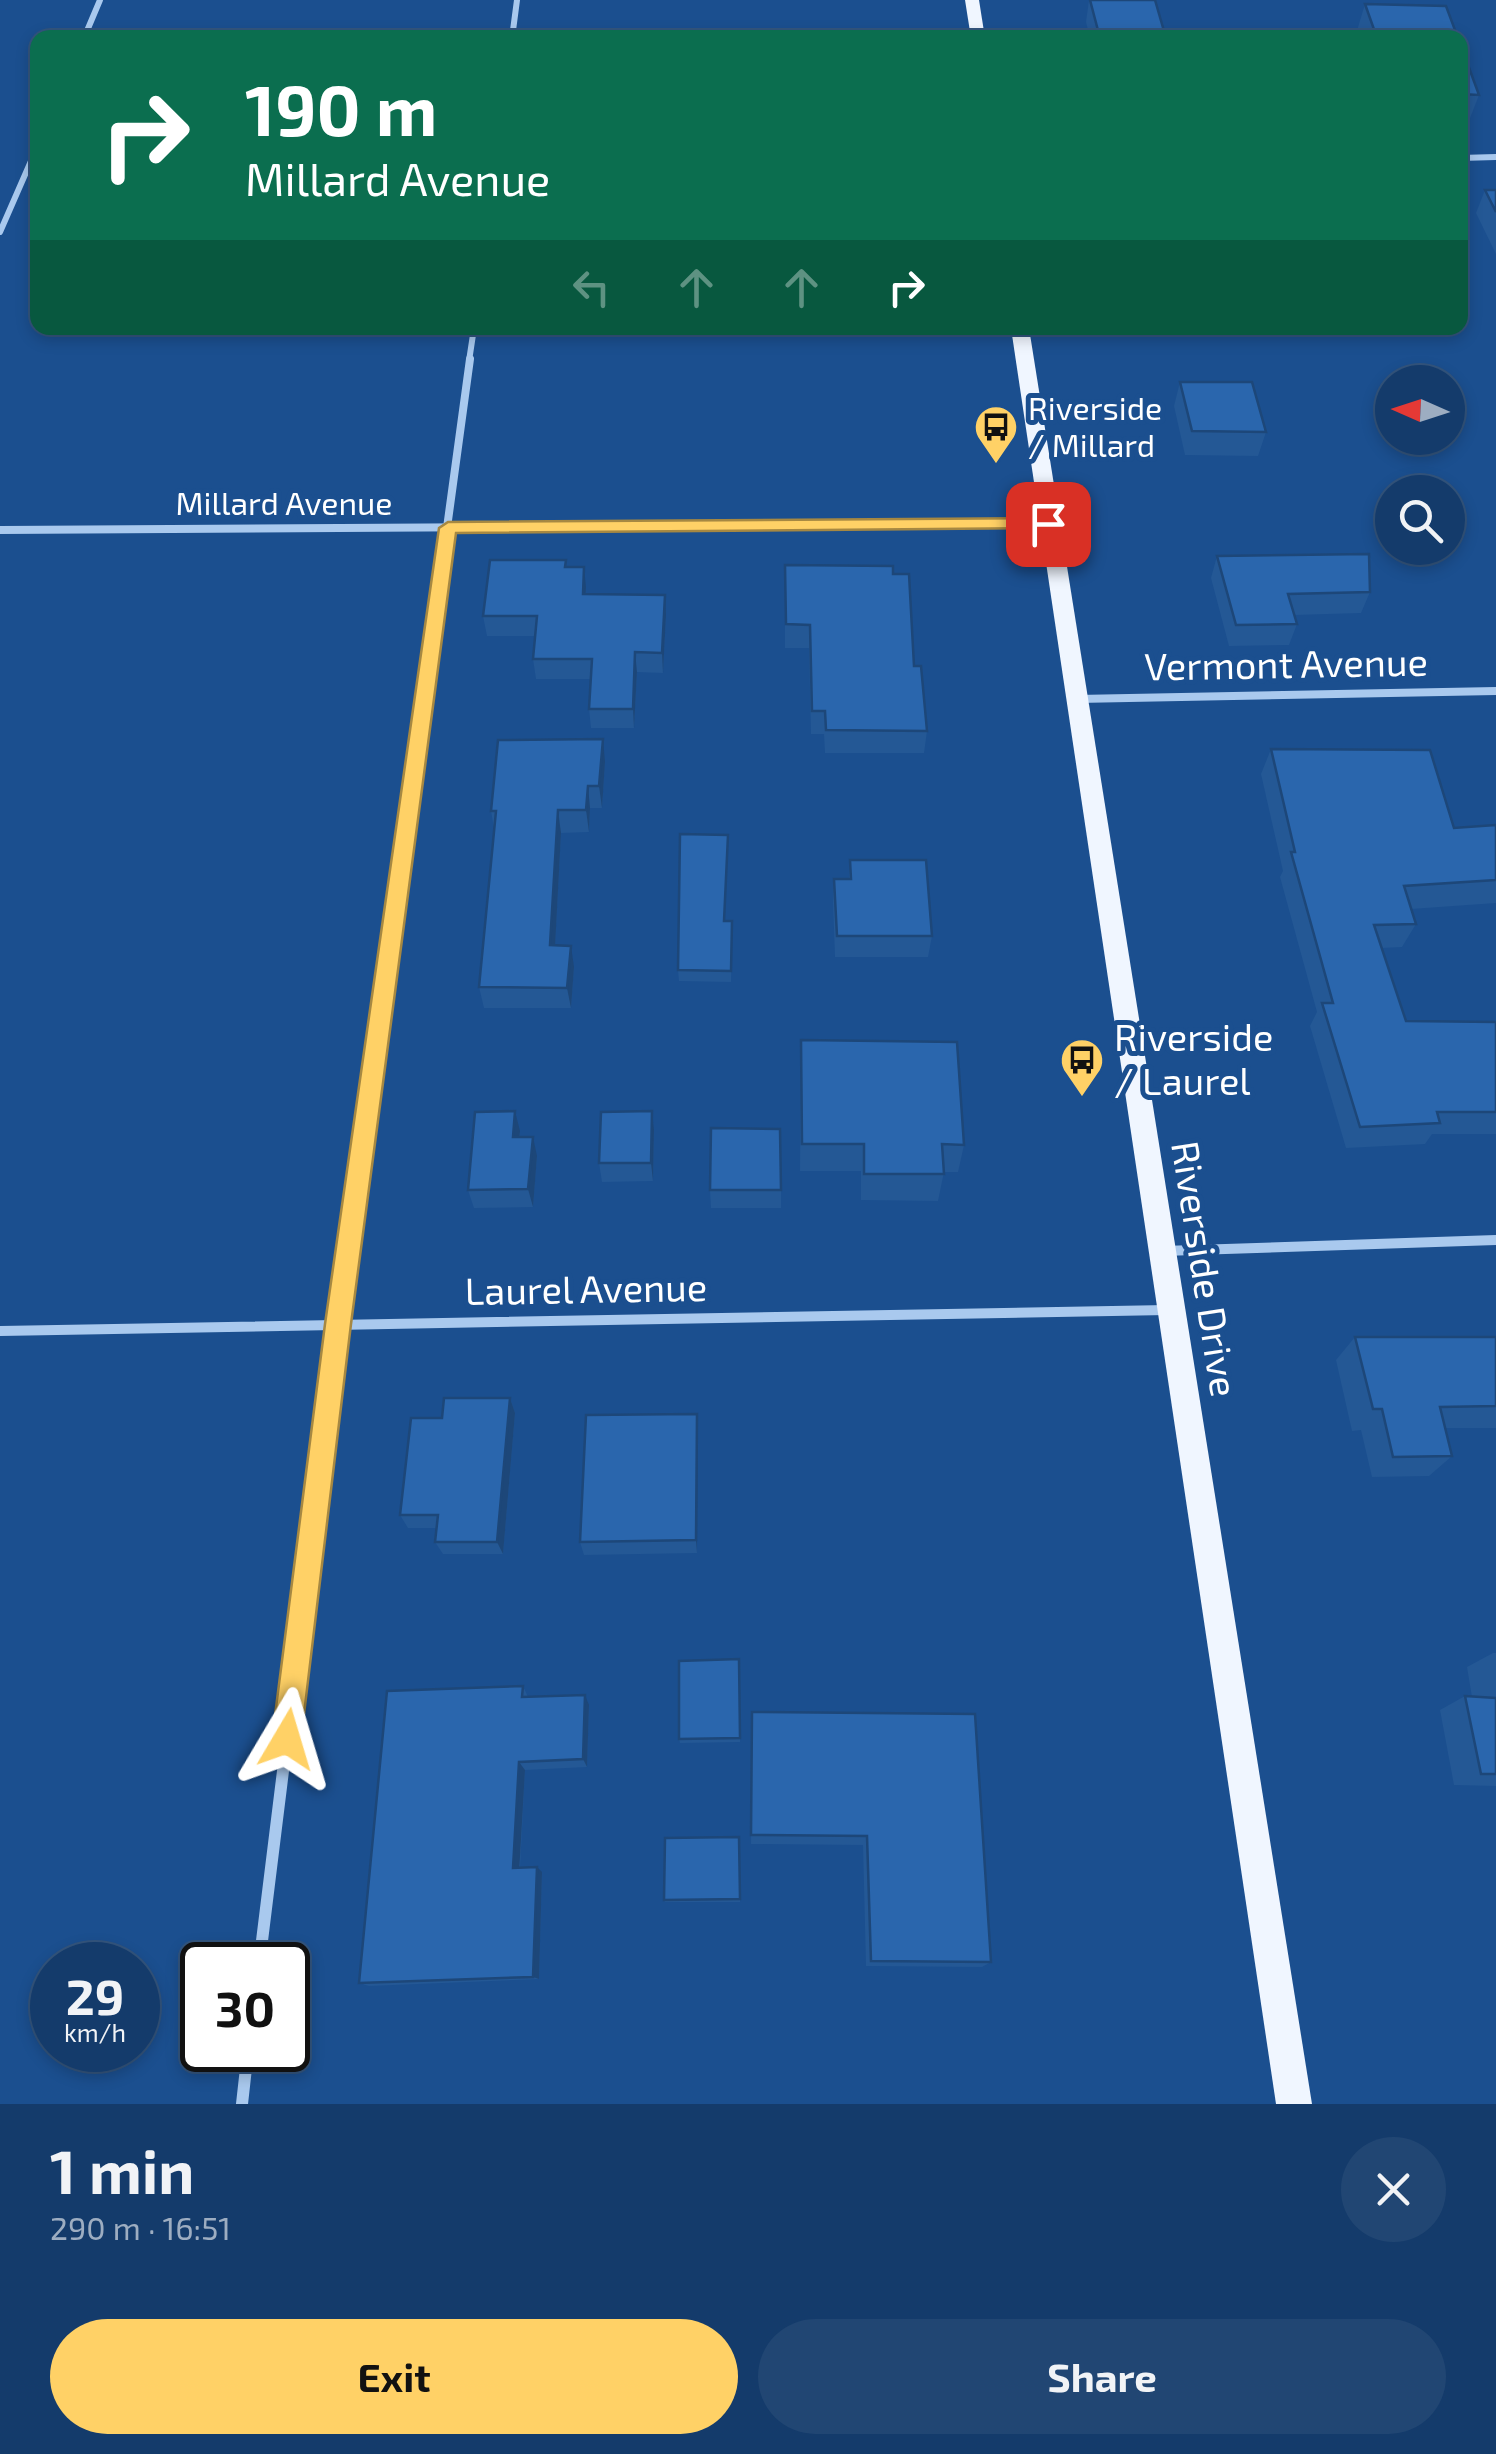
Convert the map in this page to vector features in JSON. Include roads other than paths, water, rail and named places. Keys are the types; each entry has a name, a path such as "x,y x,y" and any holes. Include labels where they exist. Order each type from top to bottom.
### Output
{"main road":[{"path":"972,0 977,30"},
{"name":"Riverside Drive","path":"1021,335 1294,2104"}],"street":[{"path":"87,30 100,0"},
{"path":"513,30 517,0"},
{"path":"1468,158 1496,157"},
{"path":"0,232 30,163"},
{"path":"262,1942 338,1324 473,335"},
{"name":"Millard Avenue","path":"0,530 1048,524"},
{"name":"Vermont Avenue","path":"1076,699 1496,691"},
{"path":"1163,1251 1496,1240"},
{"name":"Laurel Avenue","path":"0,1331 1173,1310"},
{"path":"242,2104 246,2072"}],"place":[{"name":"Riverside / Millard","path":"996,465"},
{"name":"Riverside / Laurel","path":"1082,1098"}]}
